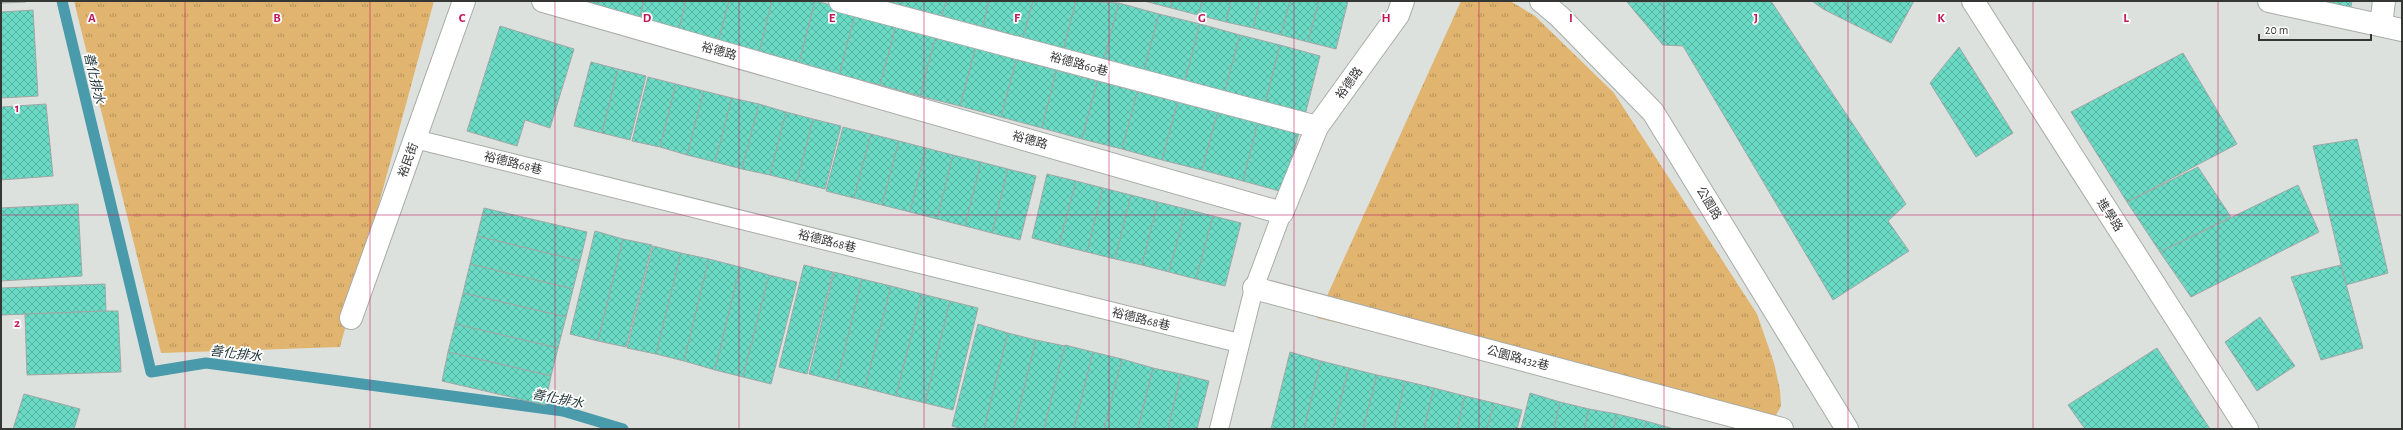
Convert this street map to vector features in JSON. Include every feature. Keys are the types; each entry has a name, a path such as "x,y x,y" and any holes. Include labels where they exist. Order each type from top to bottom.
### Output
{"street":[{"name":"裕民街","path":"351,318 464,1"},
{"name":"裕德路","path":"543,1 1282,212 1317,127 1398,15 1403,1"},
{"name":"裕德路60巷","path":"840,1 1317,127"},
{"name":"公園路","path":"1541,1 1559,16 1653,112 1847,429"},
{"name":"進學路","path":"1972,1 2246,429"},
{"path":"2269,1 2402,30"},
{"path":"2381,25 2384,1"},
{"name":"公園路432巷","path":"1254,288 1782,429"}],"lane":[{"name":"裕德路68巷","path":"416,139 1238,343"},
{"path":"1219,429 1238,343 1254,288 1282,212"}],"green space":[{"path":"74,1 434,1 340,347 161,353"},
{"path":"1461,1 1510,1 1535,16 1614,93 1757,314 1774,363 1780,390 1781,406 1775,417 1758,422 1317,318"}],"building":[{"path":"1,1 26,1 26,2 1,3"},
{"path":"562,1 599,1 597,10"},
{"path":"599,1 644,1 639,21 597,10"},
{"path":"644,1 686,1 678,32 639,21"},
{"path":"686,1 729,1 718,43 678,32"},
{"path":"729,1 772,1 759,53 718,43"},
{"path":"772,1 815,1 799,64 759,53"},
{"path":"815,1 856,11 839,75 799,64"},
{"path":"861,1 903,1 900,13"},
{"path":"903,1 946,1 940,24 900,13"},
{"path":"946,1 989,1 981,34 940,24"},
{"path":"989,1 1033,1 1021,45 981,34"},
{"path":"1033,1 1076,1 1062,55 1021,45"},
{"path":"1076,1 1119,3 1102,66 1062,55"},
{"path":"1144,1 1172,1 1171,8"},
{"path":"1172,1 1202,1 1198,15 1171,8"},
{"path":"1202,1 1231,1 1226,22 1198,15"},
{"path":"1231,1 1260,1 1253,28 1226,22"},
{"path":"1260,1 1290,1 1281,35 1253,28"},
{"path":"1290,1 1319,1 1308,42 1281,35"},
{"path":"1319,1 1348,1 1336,49 1308,42"},
{"path":"1771,1 1906,204 1888,221 1909,251 1833,300 1683,46 1663,45 1627,2"},
{"path":"1812,1 1827,1 1823,9"},
{"path":"1827,1 1914,1 1891,43 1823,9"},
{"path":"2302,1 2352,1 2350,12"},
{"path":"1119,3 1159,14 1142,77 1102,66"},
{"path":"33,10 38,96 1,98 1,12"},
{"path":"856,11 897,22 880,85 839,75"},
{"path":"1159,14 1200,24 1183,88 1142,77"},
{"path":"897,22 937,32 920,96 880,85"},
{"path":"1200,24 1240,35 1223,98 1183,88"},
{"path":"500,26 574,49 550,128 525,120 517,146 467,131"},
{"path":"937,32 977,43 960,106 920,96"},
{"path":"1240,35 1280,45 1264,109 1223,98"},
{"path":"977,43 1018,54 1001,117 960,106"},
{"path":"1280,45 1320,56 1304,119 1264,109"},
{"path":"1959,47 2013,133 1976,157 1930,83"},
{"path":"2183,53 2237,144 2127,202 2071,112"},
{"path":"1018,54 1058,64 1042,128 1001,117"},
{"path":"591,62 618,69 602,133 574,126"},
{"path":"1058,64 1099,75 1082,139 1042,128"},
{"path":"618,69 646,76 630,140 602,133"},
{"path":"1099,75 1139,86 1122,149 1082,139"},
{"path":"648,77 676,84 660,147 632,141"},
{"path":"676,84 704,91 687,155 660,147"},
{"path":"1139,86 1179,97 1162,160 1122,149"},
{"path":"704,91 732,98 715,162 687,155"},
{"path":"1179,97 1219,107 1202,170 1162,160"},
{"path":"732,98 759,104 742,169 715,162"},
{"path":"46,104 53,176 1,180 1,107"},
{"path":"759,104 786,112 770,175 742,169"},
{"path":"1219,107 1259,118 1243,181 1202,170"},
{"path":"786,112 813,119 797,182 770,175"},
{"path":"1259,118 1300,129 1283,192 1243,181"},
{"path":"813,119 841,126 825,189 797,182"},
{"path":"843,127 871,134 854,198 826,191"},
{"path":"871,134 899,141 882,205 854,198"},
{"path":"2357,139 2388,273 2346,285 2313,146"},
{"path":"899,141 926,148 910,212 882,205"},
{"path":"926,148 953,155 937,219 910,212"},
{"path":"953,155 981,162 965,226 937,219"},
{"path":"981,162 1008,169 992,233 965,226"},
{"path":"2198,167 2231,217 2160,252 2127,202"},
{"path":"1008,169 1036,176 1020,240 992,233"},
{"path":"1047,174 1076,181 1059,245 1032,238"},
{"path":"1076,181 1103,188 1087,252 1059,245"},
{"path":"2298,185 2319,232 2191,297 2160,252"},
{"path":"1103,188 1131,195 1115,259 1087,252"},
{"path":"1131,195 1158,202 1142,265 1115,259"},
{"path":"1158,202 1186,209 1169,272 1142,265"},
{"path":"78,204 82,276 1,281 1,208"},
{"path":"484,208 587,232 580,261 477,236"},
{"path":"1186,209 1213,216 1196,279 1169,272"},
{"path":"1213,216 1241,223 1225,286 1196,279"},
{"path":"595,231 623,239 598,341 570,334"},
{"path":"477,236 580,261 573,289 470,264"},
{"path":"623,239 652,245 626,347 598,341"},
{"path":"653,246 681,253 656,354 627,348"},
{"path":"681,253 709,259 684,361 656,354"},
{"path":"709,259 740,267 715,370 684,361"},
{"path":"470,264 573,289 566,317 463,293"},
{"path":"804,265 833,272 807,374 779,367"},
{"path":"2341,265 2363,348 2321,360 2291,277"},
{"path":"740,267 769,275 743,377 715,370"},
{"path":"834,272 862,279 837,381 809,374"},
{"path":"769,275 797,282 771,384 743,377"},
{"path":"862,279 891,286 865,388 837,381"},
{"path":"105,284 106,311 1,315 1,288"},
{"path":"891,286 922,294 896,396 865,388"},
{"path":"463,293 566,317 558,348 455,324"},
{"path":"922,294 950,301 925,403 896,396"},
{"path":"950,301 978,308 953,410 925,403"},
{"path":"118,311 121,372 27,375 25,314"},
{"path":"2260,317 2295,366 2257,391 2225,342"},
{"path":"455,324 558,348 551,376 448,352"},
{"path":"978,324 1008,333 984,429 962,429 952,426"},
{"path":"1008,333 1036,340 1014,429 984,429"},
{"path":"1036,340 1065,346 1044,429 1014,429"},
{"path":"1065,345 1093,352 1074,429 1044,429"},
{"path":"2157,348 2210,429 2085,429 2068,405"},
{"path":"448,352 551,376 545,405 442,381"},
{"path":"1093,352 1122,359 1104,429 1074,429"},
{"path":"1290,352 1321,361 1304,429 1271,429"},
{"path":"1122,359 1153,368 1138,429 1104,429"},
{"path":"1321,361 1349,368 1333,429 1304,429"},
{"path":"1153,368 1181,374 1168,429 1138,429"},
{"path":"1349,368 1377,375 1363,429 1333,429"},
{"path":"1181,374 1209,381 1197,429 1168,429"},
{"path":"1377,375 1405,381 1394,429 1363,429"},
{"path":"1405,381 1434,388 1424,429 1394,429"},
{"path":"1434,388 1465,396 1457,429 1424,429"},
{"path":"1530,393 1560,402 1554,429 1521,429"},
{"path":"24,394 80,409 74,429 13,429"},
{"path":"1465,396 1494,403 1487,429 1457,429"},
{"path":"1560,402 1589,409 1584,429 1554,429"},
{"path":"1494,403 1522,410 1517,429 1487,429"},
{"path":"1589,409 1617,414 1614,429 1584,429"},
{"path":"1617,414 1646,421 1644,429 1614,429"},
{"path":"1646,421 1674,429 1644,429"}],"waterway":[{"name":"善化排水","path":"62,1 151,372 206,363 563,411 623,429"}]}
